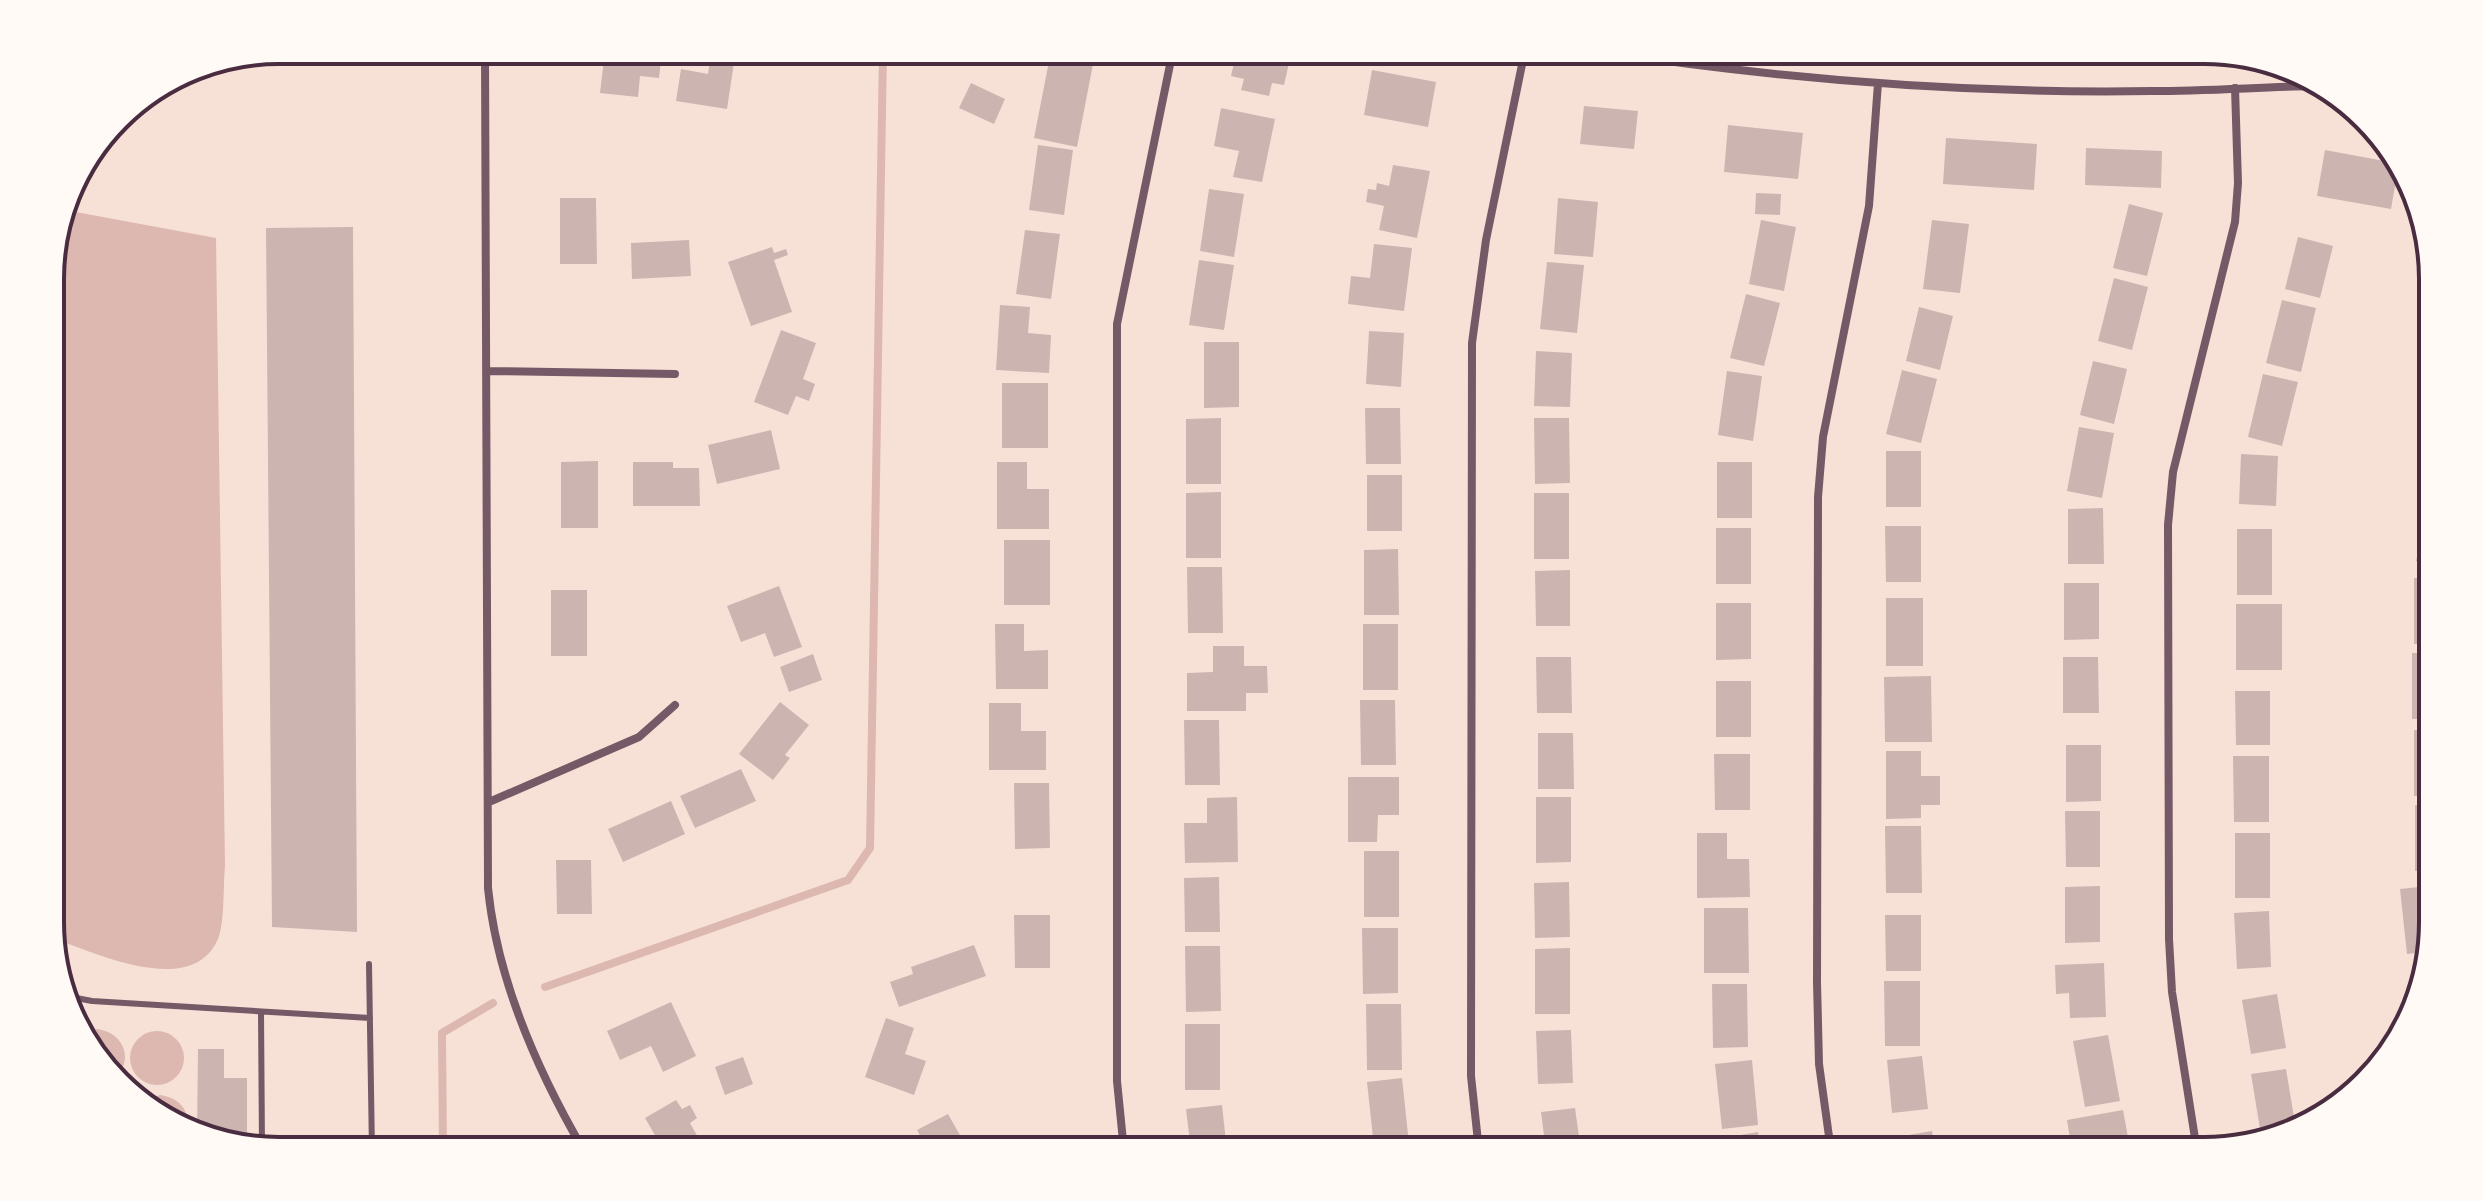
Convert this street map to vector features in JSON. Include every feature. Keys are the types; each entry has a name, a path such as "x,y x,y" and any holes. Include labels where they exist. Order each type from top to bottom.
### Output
{"street":[{"path":"485,64 488,888 500,956 528,1037 576,1137"},
{"path":"1123,1137 1117,1067 1117,324 1170,64"},
{"path":"1478,1137 1471,1076 1472,343 1486,240 1522,64"},
{"path":"1682,64 1878,83 2056,91 2299,86"},
{"path":"1829,1137 1819,1064 1817,982 1818,497 1823,437 1869,206 1878,83"},
{"path":"2195,1137 2172,992 2169,939 2168,525 2173,472 2235,222 2238,183 2235,88"},
{"path":"488,371 675,374"},
{"path":"489,802 639,737 675,705"}],"lane":[{"path":"369,964 372,1137"},
{"path":"78,998 370,1018"},
{"path":"261,1012 262,1137"}],"shaded area":[{"path":"75,212 216,238 225,866 220,932 205,957 187,966 166,969 142,967 65,943 64,922 64,265"},
{"path":"93,1030 106,1031 119,1040 125,1054 122,1069 108,1053"},
{"path":"157,1031 176,1039 184,1058 176,1077 157,1085 138,1077 130,1058 138,1039"},
{"path":"160,1095 173,1099 182,1106 187,1116 171,1108 154,1097"}],"building":[{"path":"603,64 660,64 659,78 640,76 638,97 600,93"},
{"path":"709,64 734,64 727,109 676,101 681,69 708,74"},
{"path":"1048,64 1093,64 1077,147 1034,138"},
{"path":"1234,64 1289,64 1284,85 1272,83 1269,96 1241,90 1244,79 1231,76"},
{"path":"1372,70 1436,82 1428,127 1364,115"},
{"path":"971,83 1005,99 994,124 959,108"},
{"path":"1584,106 1638,111 1634,149 1580,144"},
{"path":"1221,108 1275,119 1262,182 1233,177 1239,151 1214,146"},
{"path":"1728,125 1803,133 1798,179 1724,172"},
{"path":"1946,138 2037,144 2034,190 1943,184"},
{"path":"1038,145 1073,150 1064,215 1029,210"},
{"path":"2086,148 2162,151 2161,188 2085,185"},
{"path":"2325,150 2383,161 2396,182 2391,209 2317,196"},
{"path":"1393,165 1430,171 1417,238 1379,230 1384,206 1366,202 1368,189 1376,190 1377,183 1389,186"},
{"path":"1209,189 1244,194 1234,257 1200,251"},
{"path":"1756,193 1781,194 1780,215 1755,214"},
{"path":"560,198 596,198 597,264 560,264"},
{"path":"1558,198 1598,202 1593,257 1554,254"},
{"path":"2129,204 2163,213 2147,276 2113,268"},
{"path":"1761,220 1796,227 1784,291 1749,284"},
{"path":"1932,220 1969,224 1960,293 1923,289"},
{"path":"353,227 357,932 272,927 266,228"},
{"path":"1025,230 1060,234 1051,299 1016,294"},
{"path":"2298,237 2333,246 2320,298 2285,289"},
{"path":"689,240 691,276 632,279 631,243"},
{"path":"1374,244 1412,248 1404,311 1348,304 1351,276 1370,278"},
{"path":"772,247 774,253 786,249 788,255 774,260 792,312 751,326 728,262"},
{"path":"1199,260 1234,265 1224,330 1189,325"},
{"path":"1547,262 1584,265 1577,333 1540,329"},
{"path":"2114,278 2148,287 2132,350 2098,341"},
{"path":"1746,294 1780,303 1764,366 1730,358"},
{"path":"2282,300 2316,308 2301,372 2266,363"},
{"path":"1000,305 1030,307 1028,333 1051,335 1049,373 996,370"},
{"path":"1919,307 1953,316 1940,370 1906,361"},
{"path":"781,330 816,343 803,379 815,384 809,401 796,396 788,415 754,402"},
{"path":"1369,331 1404,333 1401,387 1366,384"},
{"path":"1204,342 1239,342 1239,407 1204,408"},
{"path":"1536,351 1572,353 1570,407 1534,406"},
{"path":"2093,361 2127,369 2114,424 2080,415"},
{"path":"1902,370 1937,379 1921,443 1886,434"},
{"path":"1727,371 1762,376 1753,441 1718,435"},
{"path":"2263,374 2298,382 2282,446 2248,437"},
{"path":"1002,383 1048,383 1048,448 1002,448"},
{"path":"1365,408 1400,408 1401,464 1366,464"},
{"path":"1221,418 1221,484 1186,484 1186,419"},
{"path":"1534,418 1569,418 1570,483 1535,484"},
{"path":"2079,427 2114,433 2102,498 2067,491"},
{"path":"771,430 780,469 717,484 708,445"},
{"path":"1886,451 1921,451 1921,507 1886,507"},
{"path":"2241,454 2278,456 2276,506 2239,504"},
{"path":"598,461 598,528 561,528 561,462"},
{"path":"633,462 673,462 673,468 699,468 700,506 633,506"},
{"path":"997,462 1027,462 1027,489 1049,489 1049,529 997,529"},
{"path":"1717,462 1752,462 1752,518 1717,518"},
{"path":"1367,475 1402,475 1402,531 1367,531"},
{"path":"1221,492 1221,558 1186,558 1186,493"},
{"path":"1534,493 1569,493 1569,559 1534,559"},
{"path":"2103,508 2104,564 2068,564 2068,509"},
{"path":"1885,526 1921,526 1921,582 1886,582"},
{"path":"1716,528 1751,528 1751,584 1716,584"},
{"path":"2237,529 2272,529 2272,595 2237,595"},
{"path":"1004,540 1050,540 1050,605 1004,605"},
{"path":"1398,549 1399,615 1364,615 1364,550"},
{"path":"1187,567 1222,567 1223,633 1188,633"},
{"path":"1570,570 1570,626 1536,626 1535,571"},
{"path":"2414,578 2419,578 2419,644 2414,644"},
{"path":"2064,583 2099,583 2099,639 2064,640"},
{"path":"779,586 802,647 774,657 765,633 741,642 727,606"},
{"path":"551,590 587,590 587,656 551,656"},
{"path":"1886,598 1923,598 1923,666 1886,666"},
{"path":"1716,603 1751,603 1751,659 1716,660"},
{"path":"2236,604 2282,604 2282,670 2236,670"},
{"path":"995,624 1024,624 1024,651 1048,650 1048,689 996,689"},
{"path":"1363,624 1398,624 1398,690 1363,690"},
{"path":"1213,646 1244,646 1244,666 1267,666 1268,693 1246,693 1246,711 1187,711 1187,673 1213,672"},
{"path":"2412,653 2419,653 2419,719 2412,719"},
{"path":"813,654 822,680 789,692 780,667"},
{"path":"1536,657 1571,657 1572,713 1537,713"},
{"path":"2063,657 2098,657 2099,713 2063,713"},
{"path":"1931,676 1932,742 1885,742 1884,677"},
{"path":"1716,681 1751,681 1751,737 1716,737"},
{"path":"2235,691 2270,691 2270,745 2236,745"},
{"path":"1360,700 1395,700 1396,765 1361,765"},
{"path":"780,702 809,725 785,755 790,758 773,780 739,754"},
{"path":"989,703 1021,703 1021,731 1046,731 1046,770 989,770"},
{"path":"1184,720 1219,720 1220,785 1185,785"},
{"path":"2414,730 2419,730 2419,796 2414,796"},
{"path":"1538,733 1573,733 1574,789 1538,789"},
{"path":"2066,745 2101,745 2101,801 2066,802"},
{"path":"1886,751 1921,751 1921,776 1940,776 1940,805 1921,805 1921,818 1886,819"},
{"path":"1714,754 1750,754 1750,810 1715,810"},
{"path":"2233,756 2269,756 2269,822 2234,822"},
{"path":"741,769 756,801 695,828 680,796"},
{"path":"1348,777 1399,777 1399,815 1378,815 1377,842 1348,842"},
{"path":"1014,783 1049,783 1050,848 1015,849"},
{"path":"1237,797 1238,862 1185,863 1184,823 1207,823 1207,798"},
{"path":"1536,797 1571,797 1571,862 1536,863"},
{"path":"671,801 685,834 623,862 608,829"},
{"path":"2415,805 2419,805 2419,871 2415,871"},
{"path":"2065,811 2100,811 2100,867 2066,867"},
{"path":"1885,826 1921,826 1922,893 1886,893"},
{"path":"1697,833 1727,833 1727,859 1749,859 1750,897 1697,898"},
{"path":"2235,833 2270,833 2270,898 2235,898"},
{"path":"1364,851 1399,851 1399,917 1364,917"},
{"path":"556,860 591,860 592,914 557,914"},
{"path":"1219,877 1220,932 1185,932 1184,878"},
{"path":"1569,882 1570,937 1535,938 1534,883"},
{"path":"2100,886 2100,942 2065,943 2065,887"},
{"path":"2419,887 2417,953 2407,954 2400,889"},
{"path":"1704,908 1748,908 1749,973 1704,973"},
{"path":"2269,911 2271,967 2237,969 2234,913"},
{"path":"1014,915 1050,915 1050,968 1015,968"},
{"path":"1885,915 1921,915 1921,971 1886,971"},
{"path":"1362,928 1398,928 1398,993 1363,994"},
{"path":"974,945 986,976 899,1007 890,982 913,974 911,967"},
{"path":"1185,946 1220,946 1221,1011 1186,1012"},
{"path":"1570,948 1570,1014 1535,1014 1535,949"},
{"path":"2104,963 2106,1017 2070,1018 2069,993 2056,994 2055,965"},
{"path":"1884,981 1920,981 1920,1046 1885,1046"},
{"path":"1712,984 1747,984 1748,1047 1713,1048"},
{"path":"2277,994 2286,1048 2251,1054 2242,1000"},
{"path":"671,1002 696,1056 663,1072 651,1046 620,1060 607,1031"},
{"path":"1366,1004 1401,1004 1402,1070 1367,1070"},
{"path":"886,1018 914,1028 905,1054 926,1061 914,1095 865,1077"},
{"path":"1185,1024 1220,1024 1220,1090 1185,1090"},
{"path":"1571,1030 1573,1083 1538,1084 1536,1031"},
{"path":"2108,1035 2120,1101 2085,1107 2073,1041"},
{"path":"198,1049 224,1049 224,1078 247,1078 247,1134 197,1121"},
{"path":"1922,1056 1928,1109 1892,1113 1887,1060"},
{"path":"743,1057 753,1084 725,1095 715,1067"},
{"path":"1752,1060 1758,1125 1722,1129 1715,1064"},
{"path":"2286,1069 2294,1117 2260,1129 2251,1074"},
{"path":"1402,1078 1408,1137 1373,1137 1367,1082"},
{"path":"676,1100 682,1109 690,1105 697,1118 690,1123 698,1137 656,1137 645,1118"},
{"path":"1222,1105 1225,1137 1189,1137 1186,1109"},
{"path":"1575,1108 1579,1137 1544,1137 1541,1112"},
{"path":"2123,1110 2128,1137 2070,1137 2067,1120"},
{"path":"948,1114 961,1137 921,1137 917,1130"},
{"path":"1932,1131 1933,1137 1897,1137"},
{"path":"1758,1132 1759,1137 1729,1137"}],"waterway":[{"path":"545,987 848,880 870,848 883,64"},
{"path":"443,1137 442,1033 493,1003"}]}
